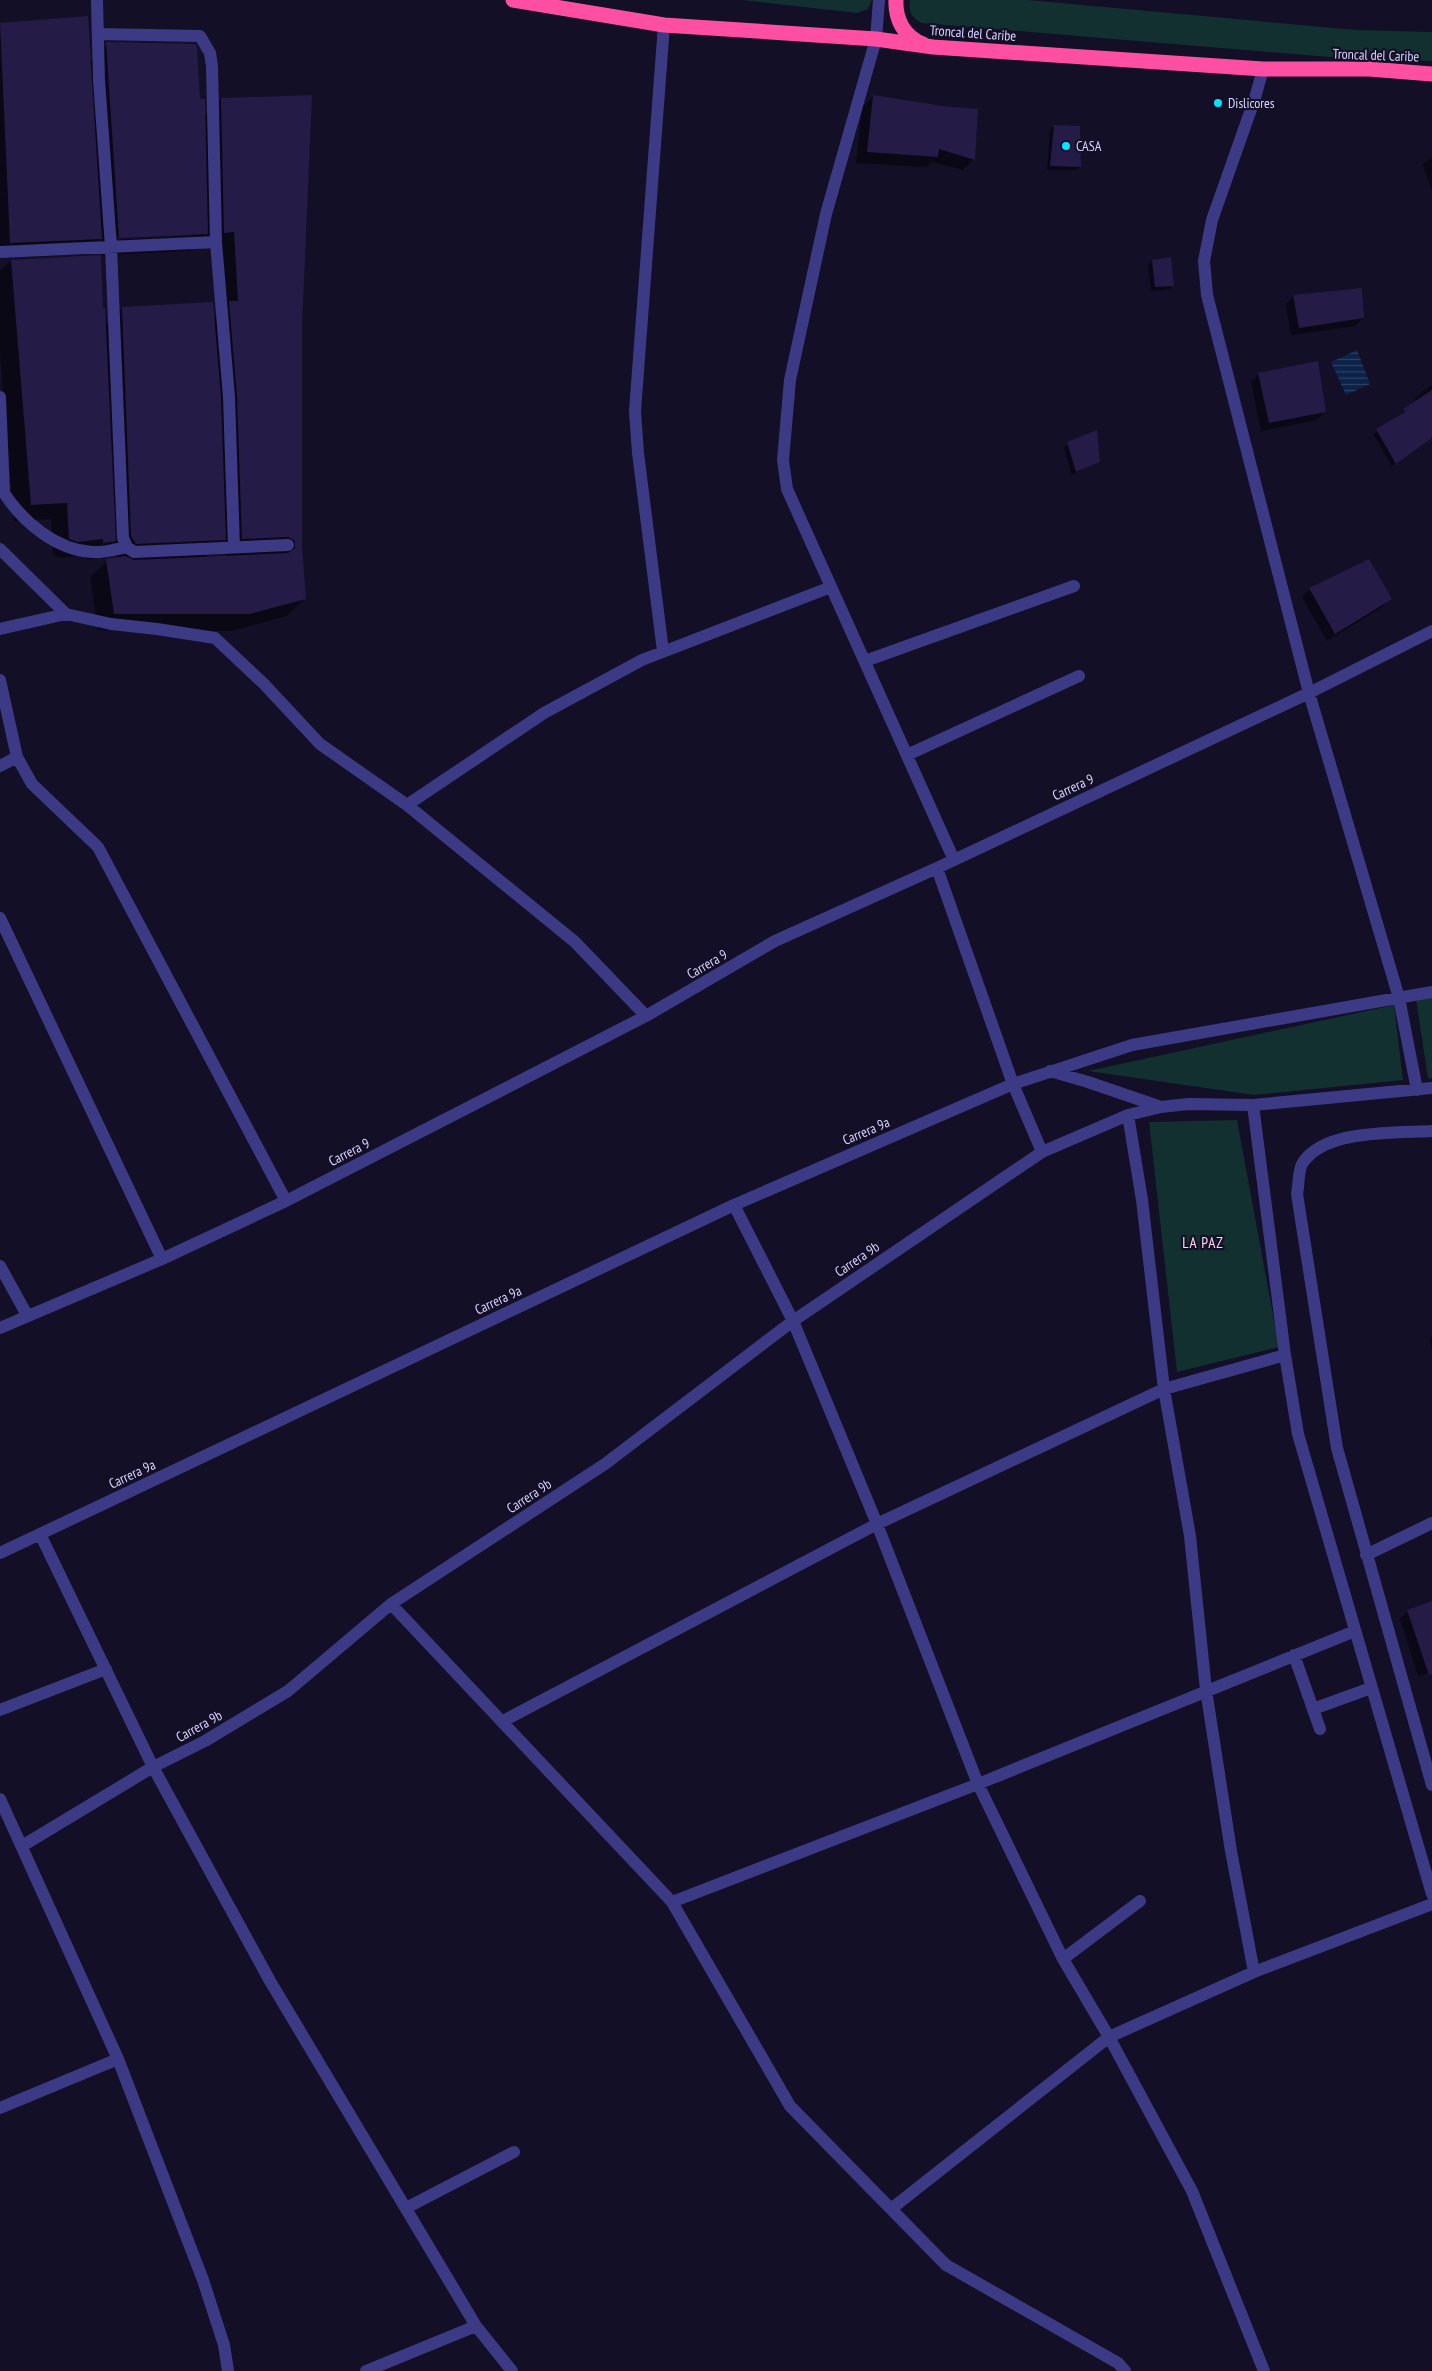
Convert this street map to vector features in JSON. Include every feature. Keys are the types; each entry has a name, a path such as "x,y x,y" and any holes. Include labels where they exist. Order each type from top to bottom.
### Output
{"highway":[{"name":"Troncal del Caribe","path":"513,0 664,25 876,39 933,47 1263,69 1369,69 1432,74"},
{"path":"896,0 895,11 902,28 915,41 933,47"}],"street":[{"path":"97,0 99,80 111,247 123,538 126,547 134,552 288,545"},
{"path":"879,0 876,39 826,214 790,380 783,460 787,488 954,860"},
{"path":"663,651 638,453 635,411 664,25"},
{"path":"98,34 200,36 205,42 212,66 216,242 229,397 234,547"},
{"path":"1263,69 1255,98 1212,220 1204,261 1207,295 1309,693 1399,998 1417,1090"},
{"path":"0,252 216,242"},
{"path":"0,397 4,493 12,505 26,520 68,549 94,553 126,547"},
{"path":"0,550 66,614"},
{"path":"865,661 1074,586"},
{"path":"407,805 544,713 642,660 831,587"},
{"path":"0,629 66,614 111,624 215,638 264,684 320,744 407,805 575,942 646,1016"},
{"name":"Carrera 9","path":"0,1328 162,1259 286,1201 646,1016 775,941 937,868 1309,693 1432,631"},
{"path":"907,755 1079,676"},
{"path":"0,680 16,757 32,784 98,847 286,1201"},
{"path":"0,766 16,757"},
{"path":"937,868 1013,1084 1042,1152"},
{"path":"0,918 162,1259"},
{"name":"Carrera 9a","path":"0,1553 734,1205 1013,1084 1132,1045 1432,992"},
{"path":"1050,1071 1161,1107"},
{"name":"Carrera 9b","path":"22,1846 153,1767 205,1741 288,1691 392,1604 605,1464 793,1321 1042,1152 1128,1115 1161,1107 1188,1104 1253,1104 1432,1088"},
{"path":"1253,1104 1285,1355 1298,1434 1432,1894"},
{"path":"1128,1115 1142,1200 1164,1389 1190,1536 1206,1690 1231,1851 1254,1972"},
{"path":"1432,1131 1338,1138 1313,1150 1301,1165 1298,1194 1337,1448 1432,1785"},
{"path":"734,1205 793,1321 877,1524 978,1784 1063,1959 1110,2037 1192,2191 1264,2371"},
{"path":"0,1266 27,1315"},
{"path":"503,1721 877,1524 1164,1389 1285,1355"},
{"path":"1366,1556 1432,1523"},
{"path":"40,1534 153,1767 270,1981 476,2326 512,2371"},
{"path":"392,1604 672,1902 790,2106 946,2264 1118,2363 1125,2371"},
{"path":"672,1902 978,1784 1355,1630"},
{"path":"1294,1655 1320,1729"},
{"path":"0,1710 106,1669"},
{"path":"1313,1709 1372,1688"},
{"path":"0,1799 118,2059 202,2280 224,2345 228,2371"},
{"path":"1063,1959 1140,1901"},
{"path":"891,2209 1110,2037 1254,1972 1432,1904"},
{"path":"0,2108 118,2059"},
{"path":"406,2208 514,2152"},
{"path":"366,2371 476,2326"}],"green space":[{"path":"743,0 872,0 868,9 857,13"},
{"path":"910,0 1028,0 1356,30 1432,32 1432,61 1353,59 922,23 911,14 909,8"},
{"path":"1432,997 1432,1078 1428,1078 1416,999"},
{"path":"1394,1005 1403,1080 1254,1095 1088,1071"},
{"path":"1237,1120 1279,1347 1177,1372 1149,1122"}],"water":[{"path":"1357,350 1370,384 1346,395 1331,362"}],"building":[{"path":"88,16 102,239 10,243 0,23"},
{"path":"106,42 195,44 197,47 200,99 205,99 208,234 119,238"},
{"path":"312,95 302,327 302,545 306,599 249,614 114,614 106,559 125,556 134,560 288,553 295,548 295,541 288,537 242,539 237,397 229,301 238,301 234,232 224,233 221,98"},
{"path":"873,95 943,106 978,109 975,160 939,149 938,157 867,152"},
{"name":"CASA","path":"1054,125 1080,126 1081,167 1050,166"},
{"path":"101,255 116,541 103,543 103,539 78,542 69,539 67,503 31,505 11,260"},
{"path":"1171,257 1174,286 1155,287 1152,260"},
{"path":"1362,288 1364,318 1299,328 1293,295"},
{"path":"213,302 221,397 226,540 136,544 131,536 122,307"},
{"path":"1318,361 1326,412 1269,423 1258,373"},
{"path":"1432,390 1432,438 1396,464 1376,429 1405,412 1403,409"},
{"path":"1097,430 1100,462 1076,472 1067,442"},
{"path":"1369,559 1392,599 1335,634 1309,588"},
{"path":"1432,1601 1432,1674 1429,1675 1407,1610"}],"place":[{"name":"Dislicores","path":"1218,103"},
{"name":"CASA","path":"1066,146"}],"district":[{"name":"LA PAZ","path":"1203,1243"}]}
